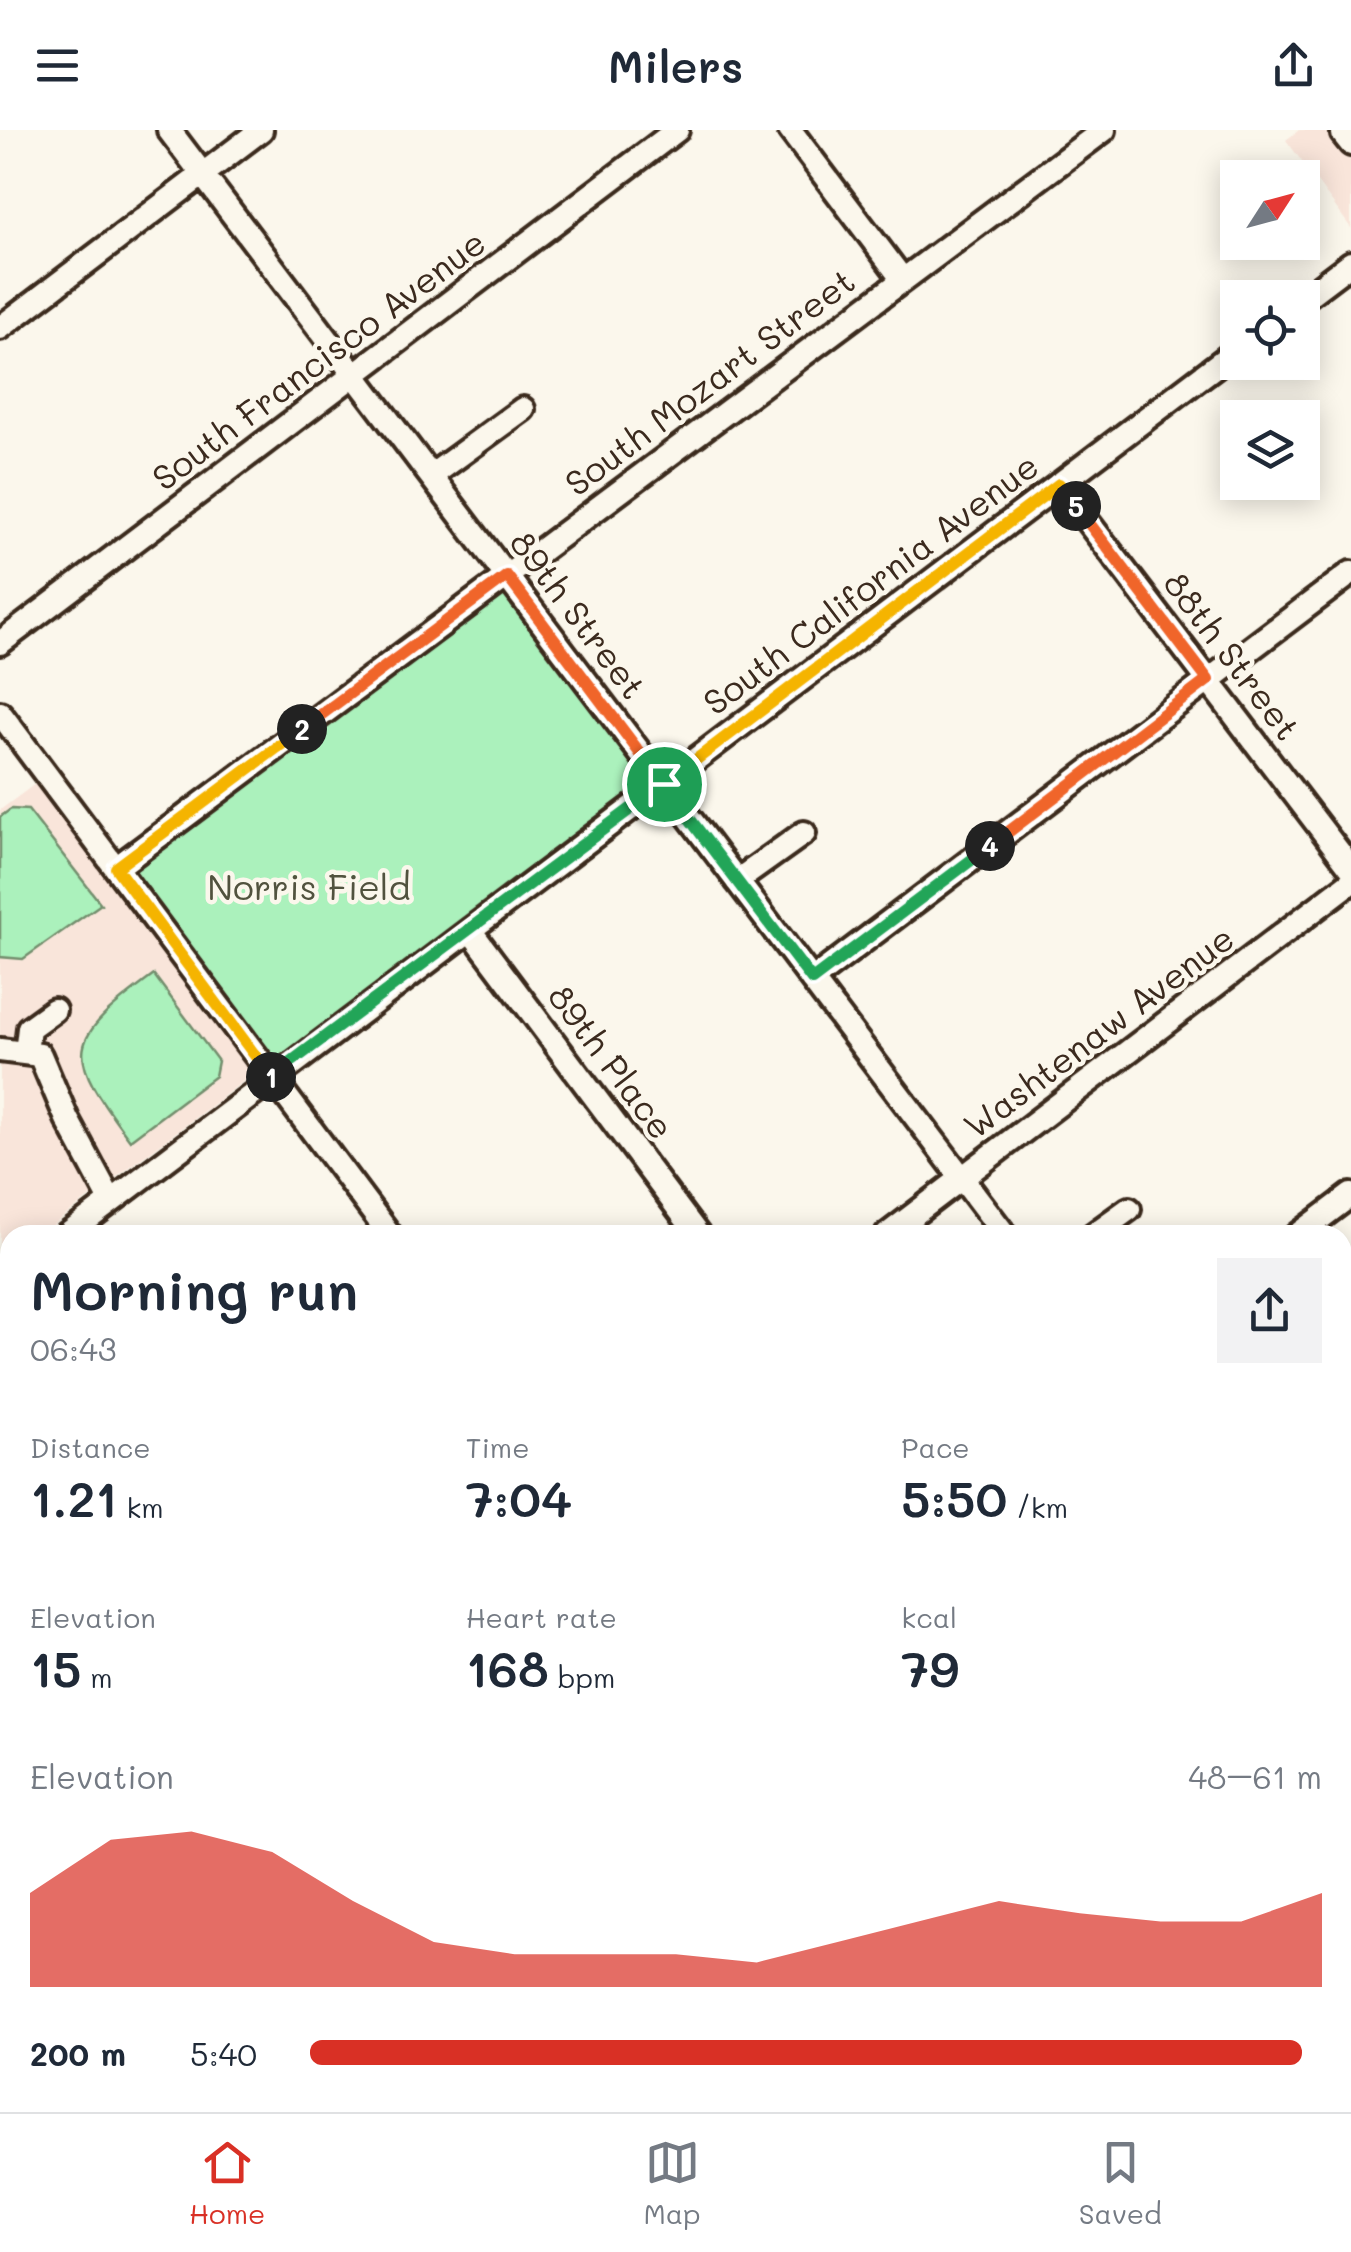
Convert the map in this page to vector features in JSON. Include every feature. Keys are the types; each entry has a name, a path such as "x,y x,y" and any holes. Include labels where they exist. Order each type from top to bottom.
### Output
{"street":[{"name":"89th Street","path":"169,130 998,1225"},
{"path":"0,328 261,130"},
{"name":"South Francisco Avenue","path":"0,643 677,130"},
{"path":"790,130 903,280"},
{"name":"South Mozart Street","path":"116,868 1104,130"},
{"path":"1348,130 1344,134 1351,144"},
{"path":"1320,286 1351,263"},
{"name":"South California Avenue","path":"83,1225 1220,363"},
{"path":"431,476 523,409"},
{"name":"88th Street","path":"1059,484 1351,868"},
{"path":"812,980 1351,573"},
{"path":"0,713 382,1225"},
{"path":"738,881 804,833"},
{"name":"Washtenaw Avenue","path":"900,1225 1351,882"},
{"name":"89th Place","path":"470,930 691,1225"},
{"path":"26,1054 29,1028 54,1010"},
{"path":"0,1050 40,1056 67,1119 111,1202"},
{"path":"1311,1225 1351,1195"},
{"path":"1107,1225 1128,1209"}],"shaded area":[{"path":"1299,130 1351,130 1351,228 1320,186 1320,160 1301,160 1286,140"},
{"path":"35,784 253,1074 53,1225 0,1225 0,810"}],"green space":[{"name":"Norris Field","path":"508,589 649,777 275,1060 133,871"},
{"path":"11,809 28,810 101,904 23,959 0,957 0,817"},
{"path":"154,975 218,1061 215,1076 130,1140 93,1086 85,1066 84,1049 103,1016"}],"route":[{"path":"664,784 273,1079 116,868 507,576 664,784 812,980 1208,680 1059,484 664,784"}]}
